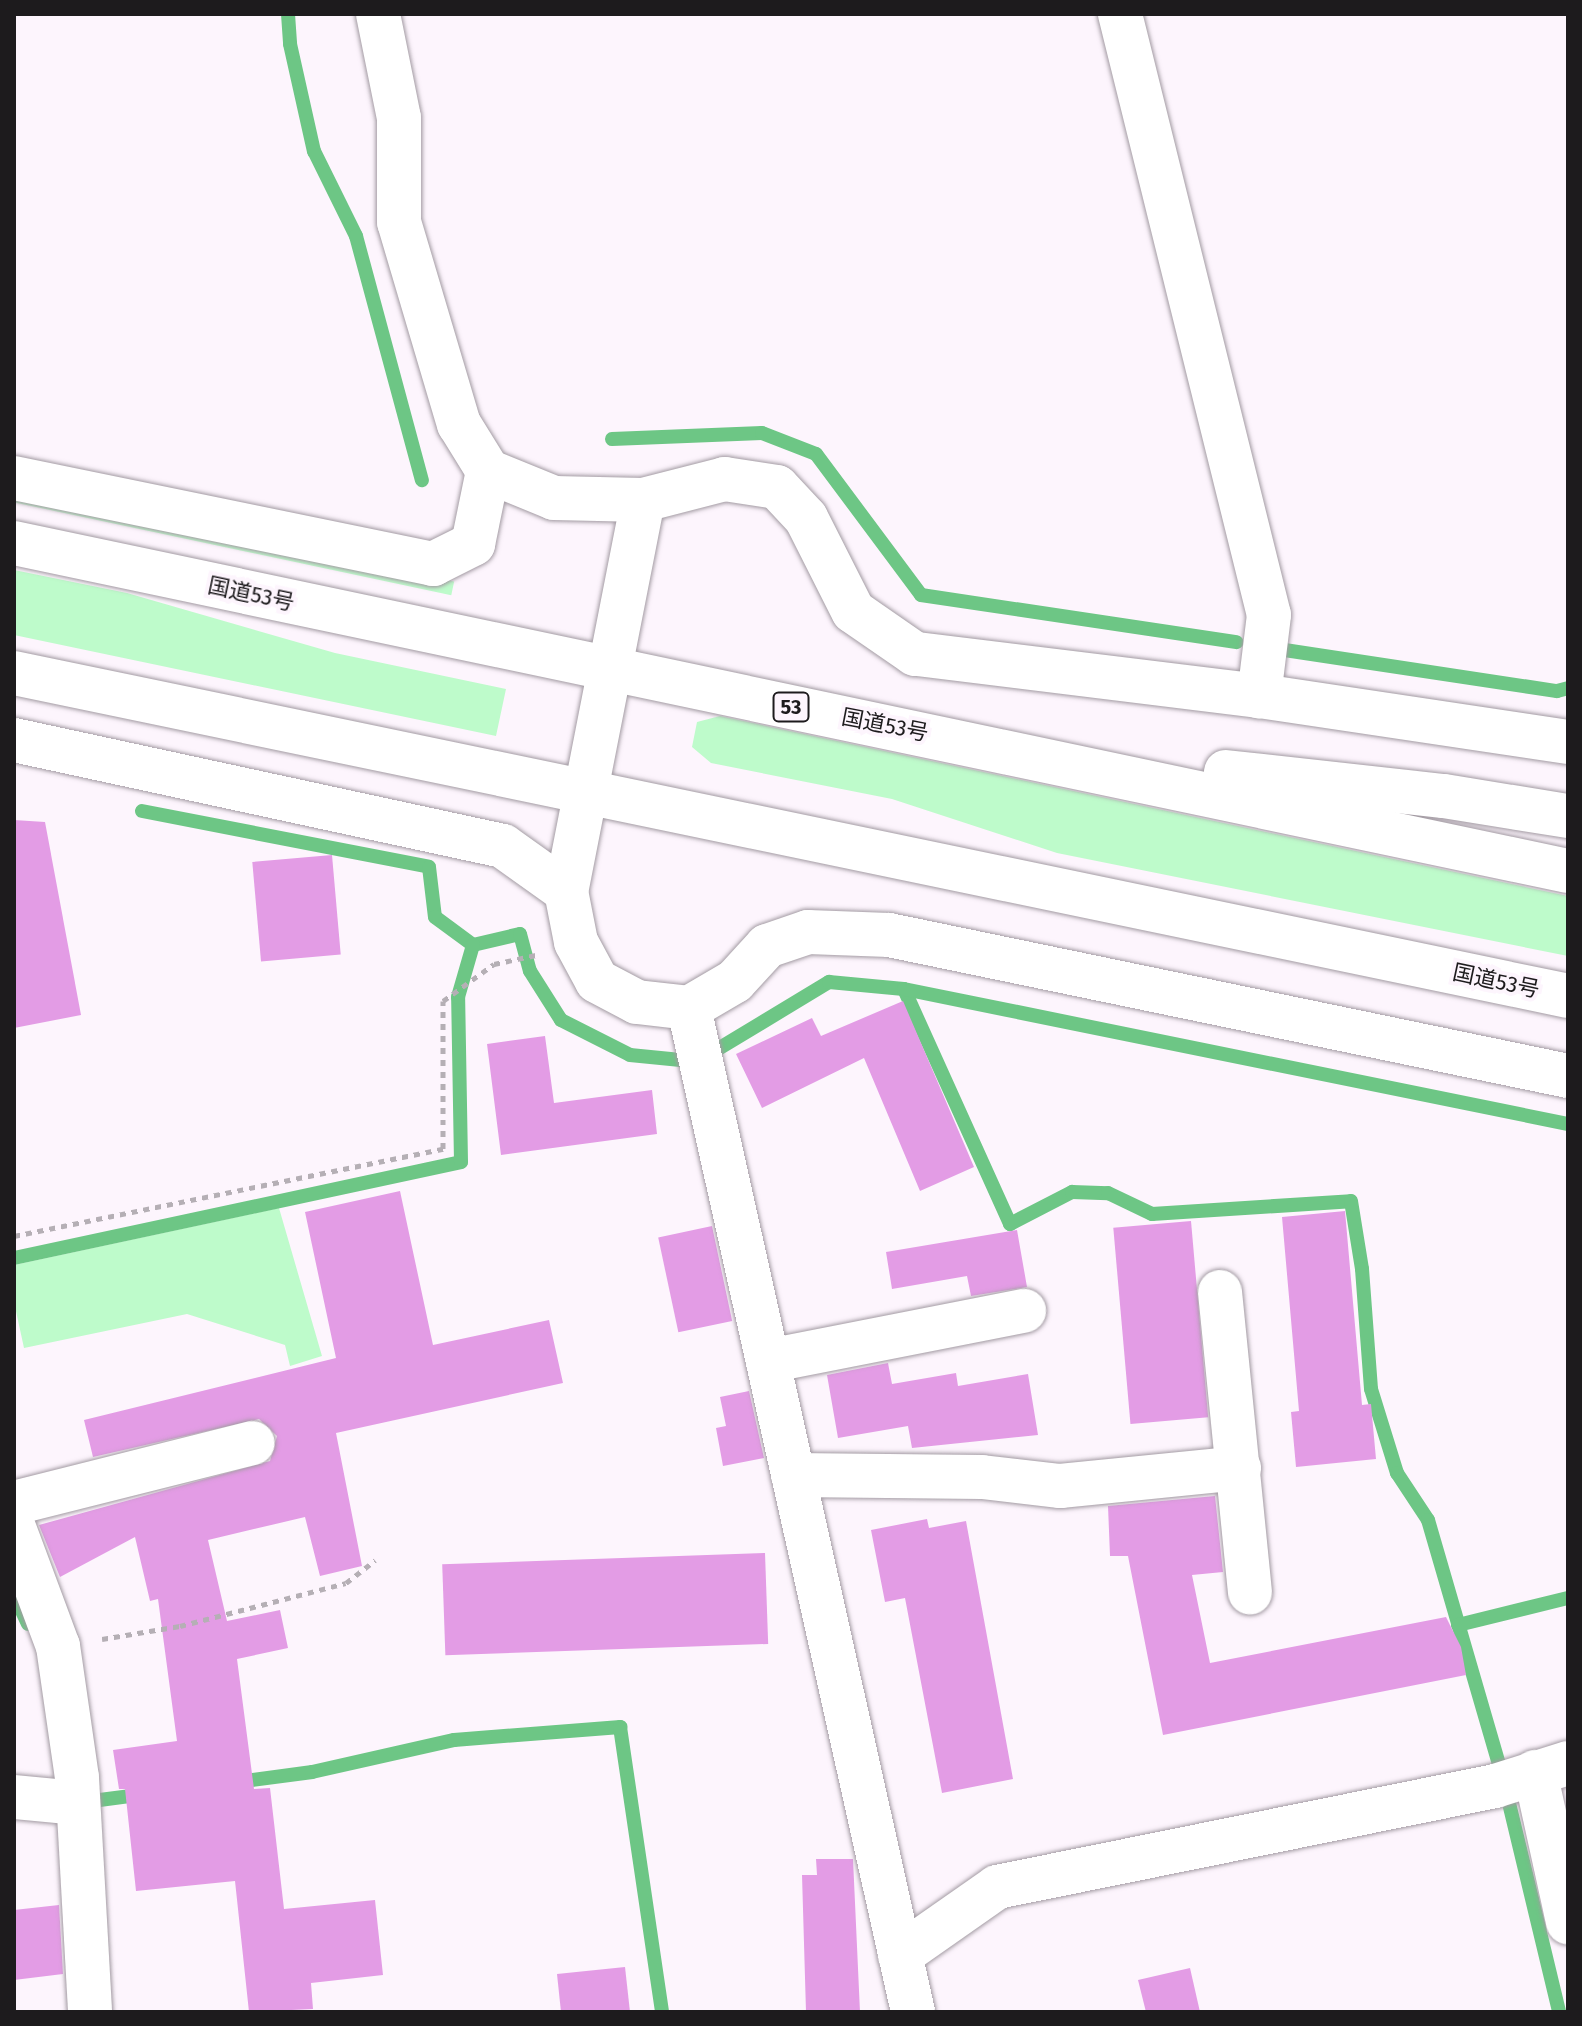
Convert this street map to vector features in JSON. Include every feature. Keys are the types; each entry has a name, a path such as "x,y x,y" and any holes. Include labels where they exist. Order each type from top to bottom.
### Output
{"main road":[{"path":"378,14 399,118 399,222 459,424 488,471 554,498 643,500 725,479 777,487 806,518 853,611 915,654 1259,696 1568,742"},
{"path":"1120,14 1269,615 1259,696"},
{"path":"14,478 433,564 473,544 488,471"},
{"path":"643,500 566,891 576,942 597,981 695,1039 900,1955 903,2007"},
{"name":"国道53号","path":"14,543 610,671 989,746 1568,871"},
{"name":"国道53号","path":"14,673 584,789 1568,996"},
{"path":"14,740 503,846 566,891"},
{"path":"989,746 1444,796 1568,816"},
{"path":"695,1039 735,981 767,946 808,932 889,935 1568,1076"},
{"path":"1220,1292 1250,1593"},
{"path":"768,1361 1024,1311"},
{"path":"14,1503 253,1443"},
{"path":"793,1475 982,1477 1060,1486 1239,1468"},
{"path":"14,1528 58,1646 78,1803 90,2012"},
{"path":"900,1955 997,1887 1528,1775 1568,1922"},
{"path":"14,1797 78,1803"}],"path":[{"path":"14,1236 443,1149 443,1001 494,964 538,954"},
{"path":"58,1646 180,1626 346,1583 375,1560"}],"green space":[{"path":"14,488 454,582 451,595 14,502"},
{"path":"14,570 127,593 335,653 506,689 496,736 14,635"},
{"path":"720,716 1568,896 1568,956 1057,853 892,799 711,763 692,747 697,722"},
{"path":"279,1208 322,1356 290,1366 285,1345 187,1314 24,1348 14,1302 14,1265"}],"building":[{"path":"14,820 45,822 81,1015 14,1028"},
{"path":"332,855 341,955 261,962 252,862"},
{"path":"903,1001 974,1167 920,1191 864,1058 762,1108 736,1054 812,1018 821,1036"},
{"path":"545,1036 554,1103 652,1090 657,1134 501,1155 487,1044"},
{"path":"400,1191 433,1345 549,1320 563,1383 336,1433 362,1566 320,1576 305,1517 208,1540 227,1621 280,1610 288,1648 237,1659 254,1789 270,1788 284,1909 375,1900 383,1975 311,1983 313,2009 249,2012 235,1881 136,1891 125,1789 119,1789 113,1750 177,1741 158,1599 150,1601 135,1537 60,1577 39,1525 270,1461 277,1436 259,1419 93,1457 84,1420 336,1358 305,1212"},
{"path":"1345,1211 1362,1405 1371,1404 1376,1459 1296,1467 1291,1412 1299,1411 1282,1217"},
{"path":"1191,1221 1208,1417 1130,1424 1113,1228"},
{"path":"712,1226 732,1321 678,1332 658,1237"},
{"path":"1017,1230 1027,1287 971,1296 967,1276 892,1289 886,1252"},
{"path":"888,1363 892,1384 956,1373 958,1386 1028,1374 1038,1435 912,1448 908,1426 838,1438 827,1375"},
{"path":"749,1391 764,1458 723,1466 716,1428 726,1426 720,1397"},
{"path":"1215,1496 1223,1572 1192,1575 1210,1663 1446,1617 1461,1647 1466,1675 1163,1735 1128,1556 1110,1556 1108,1506"},
{"path":"927,1519 929,1528 966,1521 1013,1779 942,1793 905,1598 885,1602 871,1530"},
{"path":"765,1553 768,1644 445,1655 442,1564"},
{"path":"816,1859 853,1859 860,2012 806,2012 802,1875 817,1875"},
{"path":"59,1905 63,1974 14,1980 14,1910"},
{"path":"625,1967 630,2012 561,2012 557,1974"},
{"path":"1190,1968 1200,2012 1146,2012 1138,1980"}],"waterway":[{"path":"288,14 290,44 314,151 356,236 422,480"},
{"path":"612,439 762,433 816,454 921,595 1237,642"},
{"path":"1278,649 1557,691 1568,688"},
{"path":"142,811 429,867 435,917 473,945 520,934 530,971 561,1020 630,1055 681,1060 718,1049 829,982 904,989 1010,1224 1072,1192 1108,1193 1152,1214 1351,1201 1362,1269 1371,1389 1397,1473 1428,1520 1503,1778 1559,2012"},
{"path":"14,1258 461,1162 458,997 473,945"},
{"path":"904,989 1568,1124"},
{"path":"14,1594 28,1624"},
{"path":"1458,1625 1568,1598"},
{"path":"237,1782 312,1772 454,1740 620,1727 662,2012"},
{"path":"92,1801 145,1794"}]}
